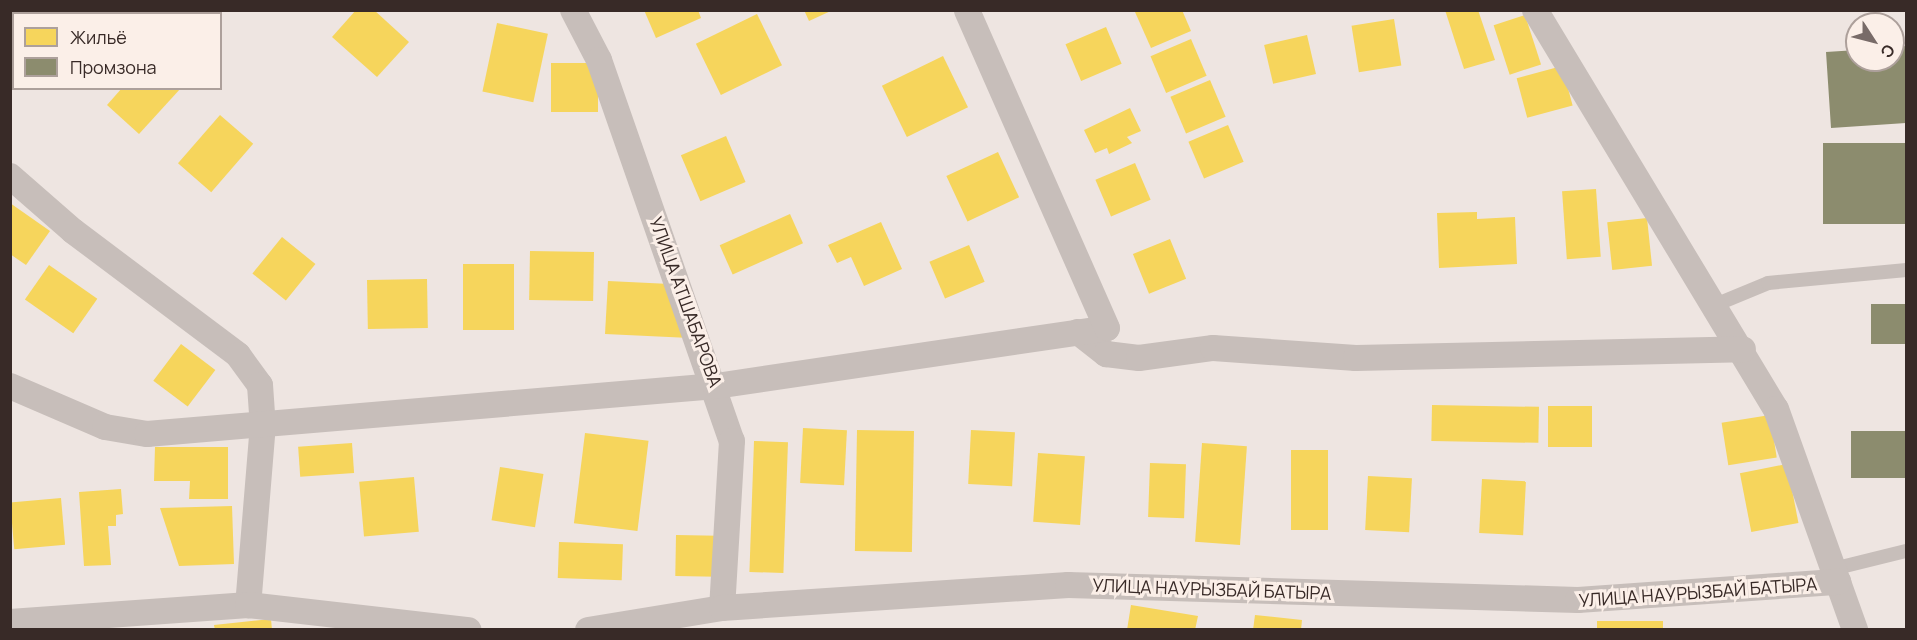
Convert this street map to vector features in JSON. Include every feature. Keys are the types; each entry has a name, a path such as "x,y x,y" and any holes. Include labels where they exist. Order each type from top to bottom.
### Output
{"street":[{"name":"УЛИЦА АТШАБАРОВА","path":"573,10 599,60 716,386 732,441 722,608"},
{"path":"10,386 105,427 147,434 716,386 1107,328 967,10"},
{"path":"1535,10 1743,349 1776,409 1855,630"},
{"path":"10,176 73,231 238,355 261,385 263,424 248,605"},
{"path":"1078,332 1106,354 1139,358 1213,348 1356,358 1743,349"},
{"name":"УЛИЦА НАУРЫЗБАЙ БАТЫРА","path":"588,630 696,621 722,608 1068,585 1578,600 1835,575"},
{"path":"20,624 248,605 469,630"}],"lane":[{"path":"1715,305 1768,283 1906,270"},
{"path":"1835,575 1906,551"}],"building: Жильё":[{"path":"356,10 374,10 409,42 377,77 332,37"},
{"path":"644,10 698,10 701,18 656,38"},
{"path":"804,10 833,10 809,21"},
{"path":"1182,10 1191,31 1151,48 1135,12"},
{"path":"1445,10 1478,10 1495,60 1464,69"},
{"path":"757,14 782,65 721,95 696,44"},
{"path":"1525,15 1541,64 1510,75 1494,25"},
{"path":"1394,19 1401,65 1359,72 1352,26"},
{"path":"497,23 548,34 533,102 482,91"},
{"path":"1106,27 1122,64 1081,81 1065,44"},
{"path":"1307,35 1316,74 1273,84 1264,45"},
{"path":"1191,39 1207,76 1166,93 1150,56"},
{"path":"943,56 968,107 907,137 882,86"},
{"path":"551,63 598,63 598,112 551,112"},
{"path":"1562,66 1573,106 1527,118 1517,78"},
{"path":"1210,80 1226,117 1186,134 1170,97"},
{"path":"120,90 179,90 139,134 107,105"},
{"path":"1130,108 1141,131 1127,137 1132,143 1109,154 1107,148 1095,153 1084,130"},
{"path":"220,115 253,144 211,192 178,163"},
{"path":"1228,125 1244,162 1204,179 1188,142"},
{"path":"726,136 746,182 700,201 681,155"},
{"path":"998,152 1019,197 967,221 946,176"},
{"path":"1135,163 1151,200 1111,217 1095,180"},
{"path":"1596,189 1601,257 1567,259 1562,191"},
{"path":"10,203 50,231 26,265 10,254"},
{"path":"1477,212 1477,219 1515,217 1517,264 1439,268 1437,213"},
{"path":"790,214 803,243 733,275 720,245"},
{"path":"1647,218 1652,266 1612,270 1607,222"},
{"path":"881,222 902,269 864,286 851,257 837,263 828,245"},
{"path":"282,237 315,264 286,301 252,274"},
{"path":"1170,239 1186,279 1149,294 1133,254"},
{"path":"969,245 985,282 945,299 929,262"},
{"path":"530,251 594,252 593,301 529,300"},
{"path":"463,264 514,264 514,330 463,330"},
{"path":"49,265 97,299 73,333 25,299"},
{"path":"427,279 428,328 368,329 367,280"},
{"path":"608,281 670,284 690,338 605,334"},
{"path":"181,344 215,370 188,407 153,381"},
{"path":"1432,405 1539,407 1538,443 1431,441"},
{"path":"1548,406 1592,406 1592,447 1548,447"},
{"path":"1770,415 1777,457 1728,465 1722,423"},
{"path":"803,428 847,430 844,485 800,483"},
{"path":"857,430 914,431 912,552 855,551"},
{"path":"971,430 1015,432 1012,486 968,484"},
{"path":"585,433 649,441 637,531 574,523"},
{"path":"754,441 788,442 783,573 749,572"},
{"path":"352,443 354,473 300,477 298,447"},
{"path":"1202,443 1247,446 1240,545 1195,542"},
{"path":"155,447 228,447 228,499 189,499 190,481 154,481"},
{"path":"1291,450 1328,450 1328,530 1291,530"},
{"path":"1038,453 1085,456 1080,525 1033,522"},
{"path":"1150,463 1186,464 1184,518 1148,517"},
{"path":"1787,464 1798,523 1751,532 1740,473"},
{"path":"500,467 543,474 535,527 492,520"},
{"path":"1368,476 1412,478 1409,532 1365,530"},
{"path":"414,477 419,532 364,537 359,482"},
{"path":"1482,479 1526,481 1523,535 1479,533"},
{"path":"121,489 123,514 116,515 116,526 108,526 111,565 84,566 79,492"},
{"path":"61,498 65,545 14,549 10,502"},
{"path":"232,506 234,564 179,566 160,508"},
{"path":"676,535 718,536 717,577 675,576"},
{"path":"559,542 623,544 622,580 558,578"},
{"path":"1131,605 1198,616 1195,630 1127,630"},
{"path":"1255,615 1302,620 1301,630 1253,630"},
{"path":"271,619 272,630 215,630 214,625"},
{"path":"1597,621 1663,621 1663,630 1597,630"}],"building: Промзона":[{"path":"1905,46 1906,123 1831,128 1826,52 1845,51 1845,72 1905,72"},
{"path":"1823,143 1906,143 1906,224 1823,224"},
{"path":"1871,304 1906,304 1906,344 1871,344"},
{"path":"1851,431 1906,431 1906,478 1851,478"}]}
